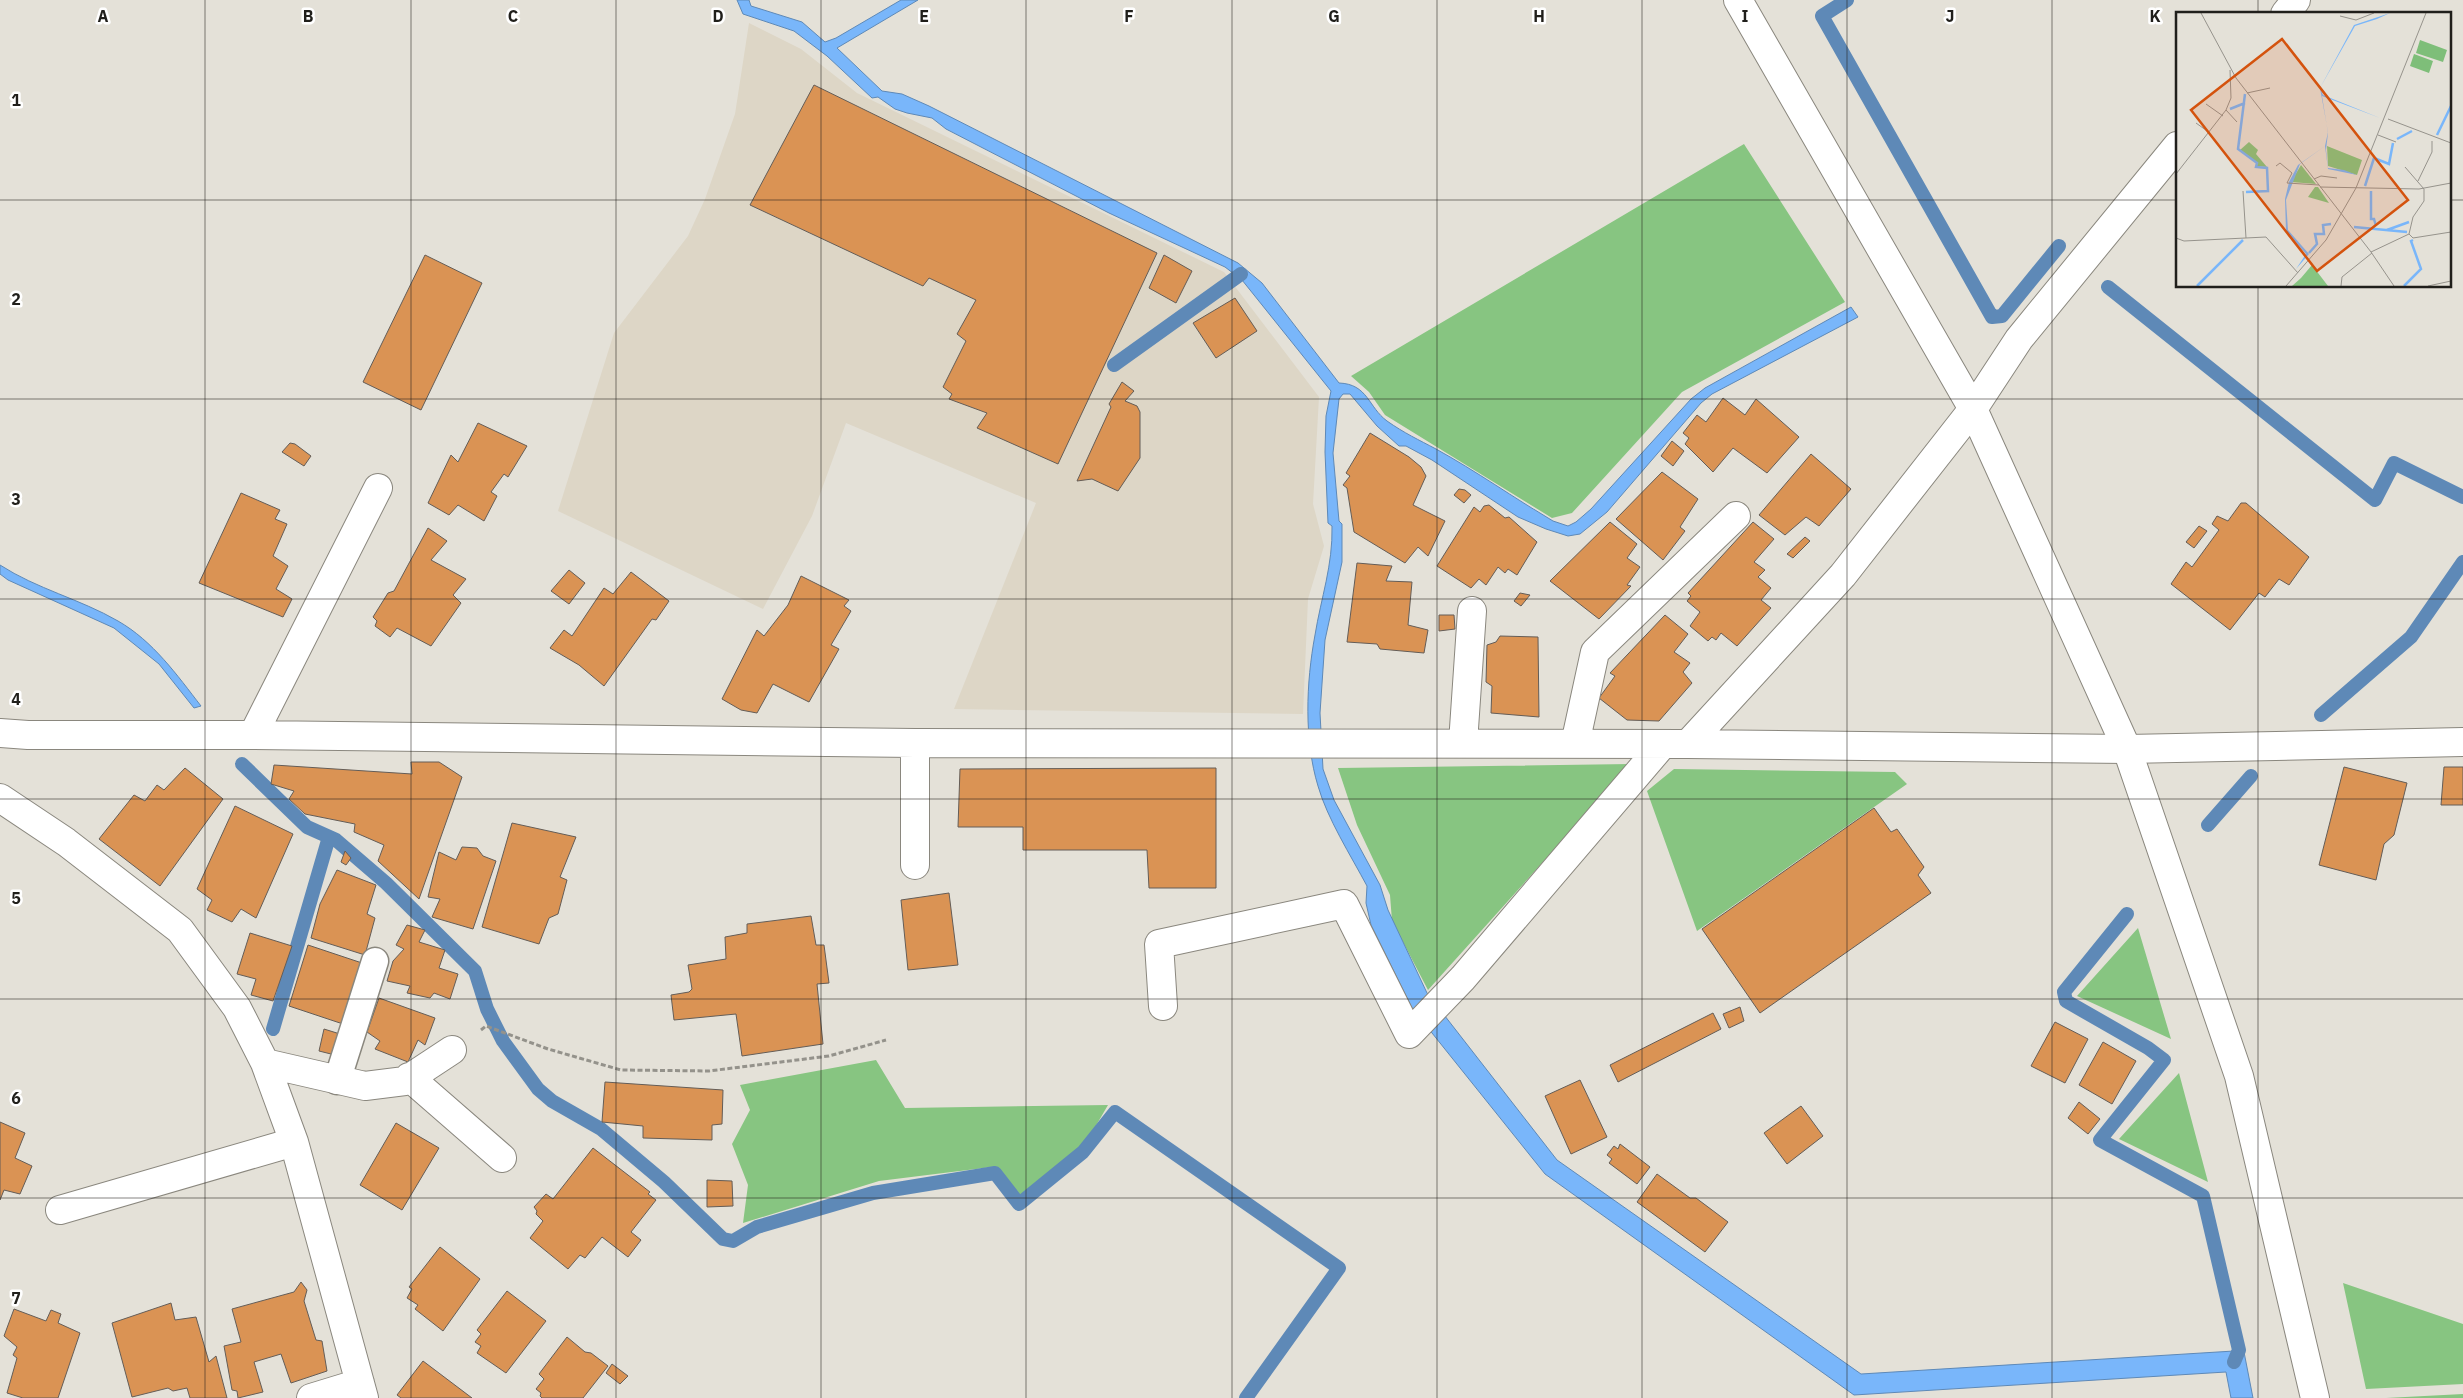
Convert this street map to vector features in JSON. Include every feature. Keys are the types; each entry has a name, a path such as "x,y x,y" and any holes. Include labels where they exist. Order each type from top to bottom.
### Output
{"street":[{"path":"1738,0 1973,409 2127,749 2239,1076 2315,1398"},
{"path":"2287,12 2296,0"},
{"path":"1163,1006 1159,944 1344,904 1409,1034 1463,978 1675,744 1843,575 1973,409 2019,339 2176,147"},
{"path":"253,735 378,488"},
{"path":"1575,744 1595,652 1736,516"},
{"path":"1463,743 1472,610"},
{"path":"0,733 28,735 253,735 915,743 1675,744 2127,749 2463,742"},
{"path":"915,743 915,865"},
{"path":"0,798 66,842 180,930 237,1008 265,1063 294,1142 362,1391 311,1398"},
{"path":"265,1063 365,1086 405,1081 452,1050"},
{"path":"410,1077 502,1158"},
{"path":"60,1210 294,1142"}],"lane":[{"path":"337,1081 375,961"}],"path":[{"path":"452,1050 486,1026 548,1049 621,1070 709,1071 829,1056 886,1040"}],"shaded area":[{"path":"749,23 801,49 857,93 1224,272 1319,397 1313,504 1324,546 1308,599 1303,714 954,709 1036,503 846,423 812,516 763,609 558,511 614,333 688,236 705,199 735,114"}],"green space":[{"path":"1744,144 1845,302 1682,392 1572,513 1552,518 1385,415 1369,392 1351,376"},
{"path":"1631,764 1428,990 1392,921 1390,895 1357,825 1338,768"},
{"path":"1674,769 1895,772 1907,784 1697,931 1647,791"},
{"path":"2138,928 2171,1039 2077,996"},
{"path":"876,1060 905,1108 1108,1105 1087,1141 1020,1196 1002,1172 992,1167 879,1181 743,1223 748,1185 732,1144 750,1110 740,1085"},
{"path":"2179,1073 2208,1182 2119,1139"},
{"path":"2343,1283 2463,1324 2463,1384 2366,1389"},
{"path":"2463,1394 2463,1398 2386,1398"}],"water":[{"path":"737,0 749,0 751,6 802,22 825,42 836,38 901,0 918,0 837,48 882,91 902,94 929,106 1238,263 1262,283 1339,383 1356,387 1387,421 1399,429 1451,457 1553,521 1568,526 1576,522 1591,509 1691,399 1705,388 1851,307 1858,317 1712,394 1701,403 1607,512 1580,534 1568,536 1518,517 1432,460 1406,446 1399,446 1377,426 1350,394 1343,394 1339,399 1333,453 1339,521 1342,524 1342,562 1325,640 1320,713 1323,769 1334,800 1380,885 1388,910 1427,993 1557,1160 1861,1374 2234,1351 2244,1352 2253,1398 2231,1398 2226,1372 1854,1395 1545,1174 1412,1008 1371,925 1366,903 1367,886 1333,824 1322,798 1313,768 1310,750 1308,692 1317,621 1331,554 1332,526 1328,523 1325,452 1326,416 1331,391 1242,280 1225,267 1109,213 946,129 932,118 895,109 878,97 872,98 827,56 794,31 743,14"},
{"path":"0,565 29,581 104,613 131,629 164,659 201,706 194,708 159,664 114,628 8,580 0,574"}],"building":[{"path":"814,85 1157,253 1058,464 977,428 987,413 949,399 952,394 943,387 966,341 957,334 976,300 929,278 923,286 750,205"},
{"path":"425,255 482,283 421,410 363,382"},
{"path":"1164,255 1192,271 1176,303 1149,288"},
{"path":"1235,298 1257,331 1216,358 1193,323"},
{"path":"1122,382 1134,391 1125,401 1137,406 1140,412 1140,458 1118,491 1092,479 1077,481 1111,407 1109,404"},
{"path":"1723,398 1745,415 1756,399 1799,437 1767,473 1733,448 1713,472 1685,444 1689,438 1683,433 1697,415 1706,422"},
{"path":"478,423 527,446 508,477 504,474 491,492 497,496 484,521 458,505 449,515 428,503 451,455 458,462"},
{"path":"1370,433 1409,457 1421,467 1426,476 1413,505 1445,521 1428,556 1418,547 1405,563 1354,532 1347,488 1343,485 1350,476 1346,473"},
{"path":"1672,441 1684,451 1673,466 1661,456"},
{"path":"290,443 295,444 311,456 304,466 282,452"},
{"path":"1811,454 1851,489 1819,526 1806,517 1785,535 1759,515"},
{"path":"1662,472 1698,499 1680,527 1685,531 1663,560 1616,519"},
{"path":"1459,489 1465,490 1471,495 1464,503 1454,495"},
{"path":"241,493 280,510 275,519 287,524 273,556 288,566 276,589 292,599 283,617 199,583"},
{"path":"2241,503 2246,503 2309,557 2289,585 2279,579 2265,597 2259,593 2230,630 2171,584 2186,562 2192,567 2219,530 2212,524 2217,516 2228,521"},
{"path":"1489,505 1505,518 1509,517 1537,542 1517,575 1508,569 1505,573 1498,567 1486,585 1479,579 1471,588 1437,566 1474,507 1480,512 1484,506"},
{"path":"1610,522 1637,544 1627,558 1640,567 1627,585 1631,586 1599,619 1550,581"},
{"path":"1753,522 1774,539 1754,562 1765,570 1758,577 1771,588 1761,600 1771,608 1737,646 1721,633 1716,640 1712,637 1708,641 1690,626 1700,612 1687,601 1691,596 1688,593"},
{"path":"2199,526 2207,531 2194,548 2186,542"},
{"path":"428,528 447,541 431,560 466,579 453,595 461,603 431,646 397,628 390,637 375,626 377,621 373,617 388,593 394,591"},
{"path":"1805,537 1810,541 1793,558 1787,554"},
{"path":"1357,563 1392,566 1386,581 1412,582 1408,625 1428,630 1424,653 1380,649 1377,644 1347,642"},
{"path":"569,570 585,583 569,604 551,591"},
{"path":"631,572 669,601 656,620 652,619 604,686 579,665 550,648 564,630 572,636 604,588 613,594"},
{"path":"801,576 849,600 844,606 851,611 831,645 839,649 809,702 773,684 757,713 741,710 722,699 757,630 764,636 788,605"},
{"path":"1520,593 1530,595 1521,606 1514,601"},
{"path":"1439,615 1454,615 1455,629 1439,631"},
{"path":"1665,615 1688,634 1674,652 1690,663 1683,672 1692,683 1659,721 1627,720 1599,698 1615,676 1610,673"},
{"path":"1500,636 1538,637 1539,717 1491,713 1492,686 1486,682 1487,645 1496,642"},
{"path":"411,762 439,762 462,777 419,899 378,861 384,845 354,832 355,824 305,814 289,799 294,791 271,784 274,765 412,774"},
{"path":"2344,767 2407,783 2394,835 2384,844 2376,880 2319,865"},
{"path":"2444,767 2463,767 2463,805 2441,805"},
{"path":"185,768 223,799 160,886 99,839 134,795 145,801 157,785 164,790"},
{"path":"1216,768 1216,888 1149,888 1147,850 1023,850 1023,827 958,827 960,769"},
{"path":"235,806 293,834 256,918 241,909 232,922 207,910 212,900 197,889"},
{"path":"1874,808 1891,832 1897,829 1924,867 1918,875 1931,893 1760,1013 1702,929"},
{"path":"512,823 576,837 560,877 567,880 558,914 549,918 539,944 482,927"},
{"path":"462,847 477,848 483,856 496,861 473,929 432,917 440,899 428,897 439,852 456,860"},
{"path":"345,851 351,858 346,865 341,862"},
{"path":"337,870 376,885 367,914 375,918 365,955 311,938 320,904"},
{"path":"949,893 958,965 908,970 901,900"},
{"path":"811,916 816,945 824,945 829,983 817,984 823,1044 742,1056 736,1014 674,1020 671,995 689,992 692,989 688,965 726,959 725,937 747,933 747,924"},
{"path":"407,925 425,930 419,942 445,950 439,968 458,974 450,999 434,993 430,998 407,993 410,986 387,981 393,961 404,949 396,945"},
{"path":"250,933 292,946 273,1001 251,995 256,979 237,974"},
{"path":"308,945 362,963 343,1024 289,1006"},
{"path":"379,998 435,1018 425,1045 418,1040 408,1062 375,1049 380,1041 367,1032"},
{"path":"1740,1007 1744,1021 1729,1028 1723,1014"},
{"path":"1713,1013 1721,1029 1618,1082 1610,1065"},
{"path":"2055,1022 2088,1039 2065,1083 2031,1066"},
{"path":"324,1029 340,1034 335,1055 319,1051"},
{"path":"2103,1042 2136,1061 2112,1104 2079,1085"},
{"path":"1580,1080 1607,1137 1571,1154 1545,1096"},
{"path":"605,1082 723,1090 722,1124 712,1125 712,1140 643,1138 643,1126 602,1122"},
{"path":"2079,1102 2100,1119 2088,1134 2068,1118"},
{"path":"1801,1106 1823,1136 1787,1164 1764,1133"},
{"path":"0,1122 25,1133 15,1158 32,1166 20,1194 4,1190 0,1200"},
{"path":"396,1123 439,1148 402,1210 360,1185"},
{"path":"1620,1144 1650,1167 1637,1184 1609,1163 1612,1159 1607,1155 1614,1146 1618,1149"},
{"path":"593,1148 650,1192 648,1194 656,1200 631,1232 641,1240 628,1257 602,1237 585,1258 580,1255 568,1269 530,1238 543,1221 536,1214 537,1211 534,1207 546,1194 553,1199"},
{"path":"1657,1174 1690,1198 1696,1198 1728,1222 1705,1252 1637,1202"},
{"path":"707,1180 732,1181 733,1206 707,1207"},
{"path":"440,1247 480,1279 443,1331 415,1309 418,1305 407,1298 412,1289 409,1287"},
{"path":"301,1282 307,1290 304,1301 316,1340 322,1341 327,1371 291,1383 281,1354 254,1362 263,1392 238,1398 237,1391 232,1390 224,1346 241,1342 232,1309 294,1292"},
{"path":"507,1291 546,1321 506,1373 477,1353 481,1346 475,1342 481,1334 477,1330"},
{"path":"171,1303 175,1320 196,1317 209,1362 216,1356 227,1398 190,1398 187,1388 173,1391 168,1388 132,1397 112,1323"},
{"path":"14,1309 46,1321 51,1310 61,1314 58,1323 80,1333 58,1398 23,1398 7,1393 17,1358 13,1355 17,1347 4,1336"},
{"path":"567,1337 585,1352 591,1353 608,1366 583,1398 542,1398 540,1396 541,1393 536,1389 544,1379 539,1374"},
{"path":"423,1361 472,1398 401,1398 397,1395"},
{"path":"612,1364 628,1376 620,1384 606,1373"}],"waterway":[{"path":"1847,0 1822,16 1992,317 2002,316 2059,246"},
{"path":"1114,365 1241,274"},
{"path":"2108,287 2375,500 2394,463 2463,497"},
{"path":"2321,715 2411,637 2463,562"},
{"path":"242,764 307,827 336,840 386,883 475,971 487,1009 503,1041 538,1089 552,1101 601,1129 664,1182 723,1239 733,1241 757,1227 873,1193 995,1173 1019,1204 1083,1152 1115,1112 1339,1268 1246,1398"},
{"path":"2208,825 2251,776"},
{"path":"273,1029 329,837"},
{"path":"2127,914 2064,992 2066,1001 2148,1048 2164,1060 2100,1140 2203,1196 2239,1350 2234,1362"}]}
